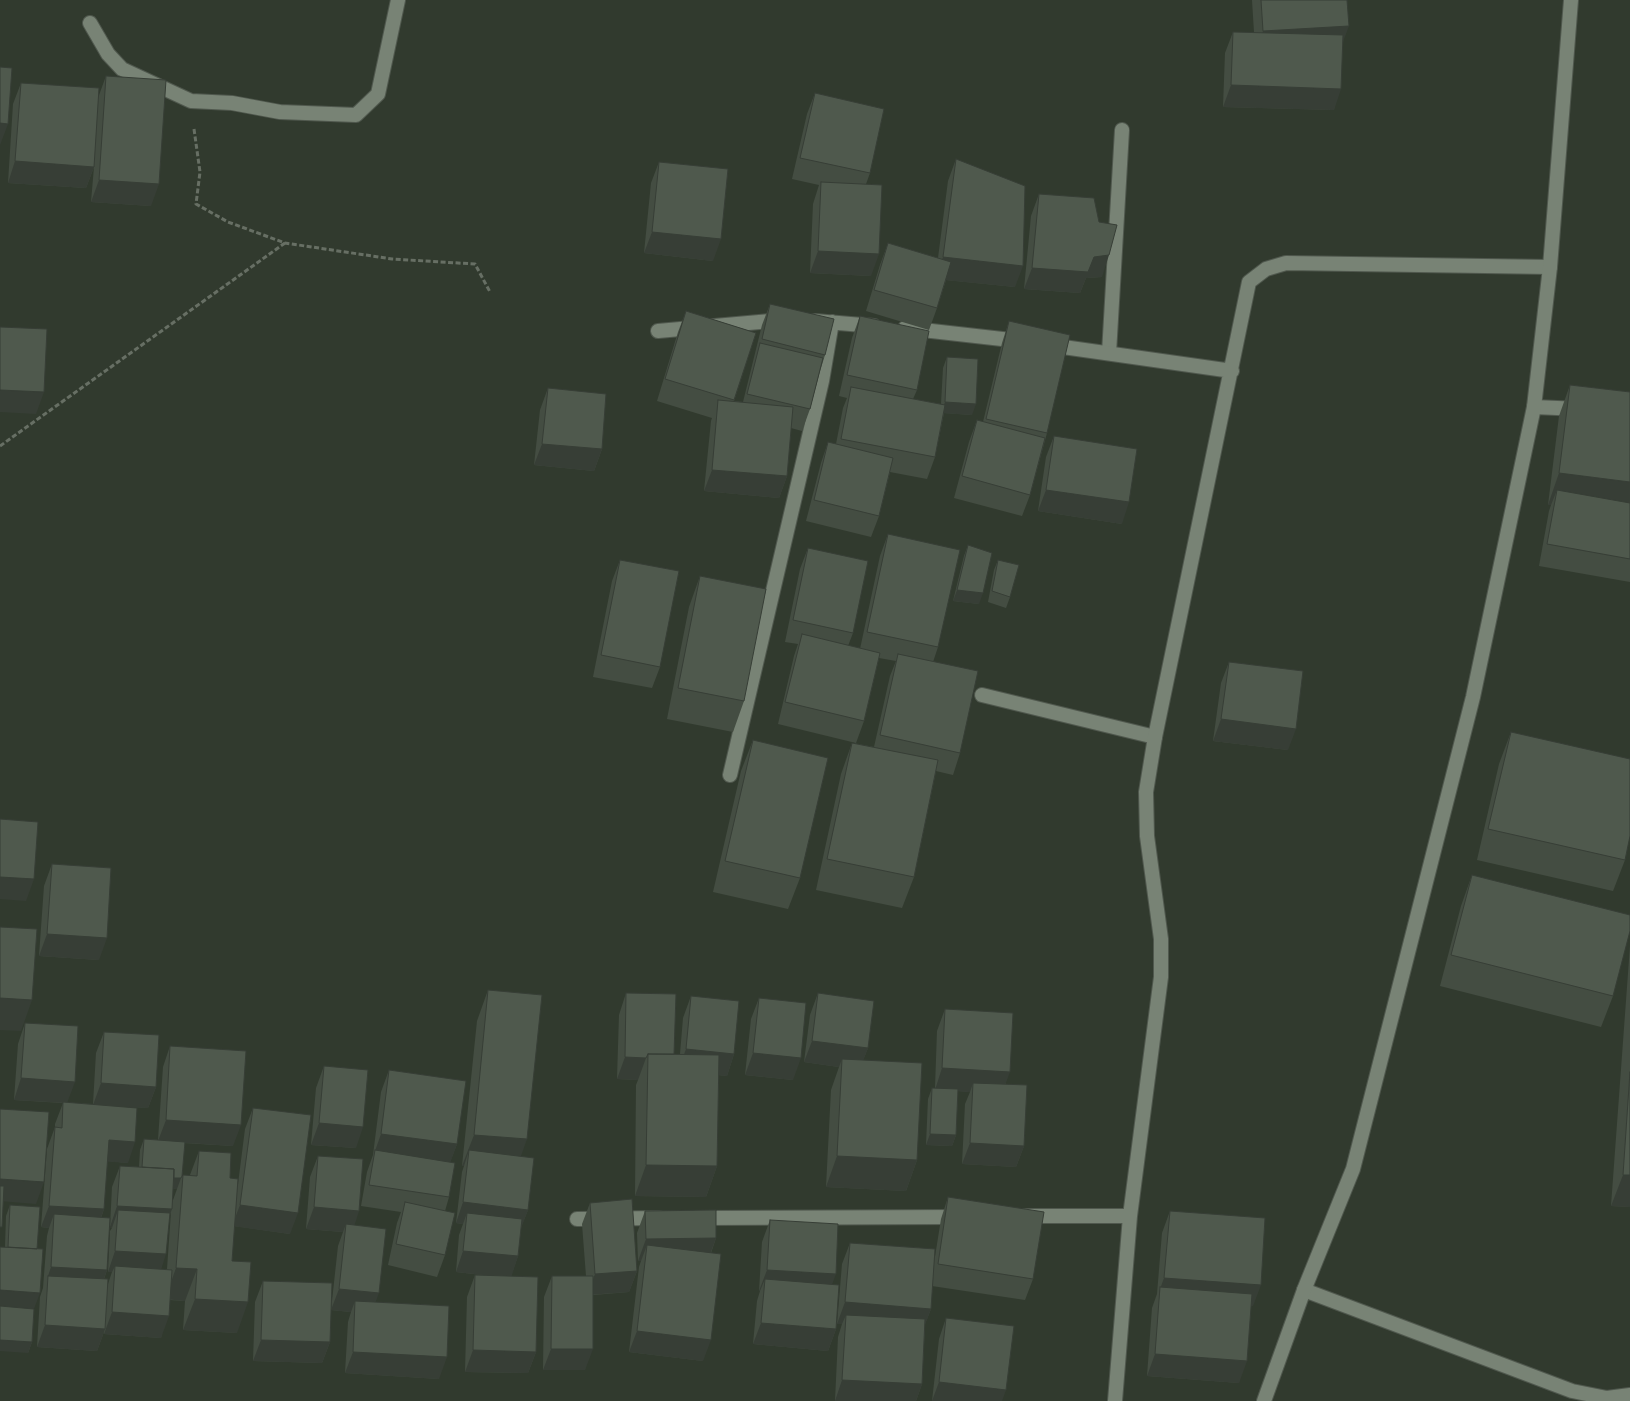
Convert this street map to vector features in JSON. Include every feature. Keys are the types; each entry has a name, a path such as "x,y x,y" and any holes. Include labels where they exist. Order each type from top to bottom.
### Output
{"street":[{"path":"90,23 108,54 122,69 190,101 232,103 280,112 356,115 378,94 398,0"},
{"path":"1264,1401 1304,1290 1354,1169 1473,697 1534,407 1550,267 1571,0"},
{"path":"1109,354 1122,130"},
{"path":"1115,1401 1130,1216 1161,976 1161,939 1147,836 1146,792 1155,737 1249,282 1266,269 1286,263 1550,267"},
{"path":"658,331 797,319 978,334 1232,371"},
{"path":"730,775 822,381 832,322"},
{"path":"1534,407 1592,409"},
{"path":"982,695 1155,737"},
{"path":"1012,1216 1130,1216"},
{"path":"577,1219 972,1217"},
{"path":"1304,1290 1572,1392 1607,1398 1630,1395"}],"path":[{"path":"190,101 200,172 196,204 228,222 285,243 392,259 476,264 490,292"},
{"path":"0,446 285,243"}],"building":[{"path":"1261,0 1347,0 1349,26 1263,31"},
{"path":"1233,32 1343,35 1341,89 1231,85"},
{"path":"0,67 12,68 8,124 0,123"},
{"path":"106,76 166,80 159,184 99,180"},
{"path":"21,83 99,88 94,167 15,161"},
{"path":"815,93 884,109 870,173 800,158"},
{"path":"956,159 1025,186 1023,266 943,257"},
{"path":"659,162 728,169 721,239 652,232"},
{"path":"821,182 882,185 879,254 818,251"},
{"path":"1039,194 1094,198 1099,222 1117,225 1109,255 1094,257 1088,272 1032,268"},
{"path":"888,243 951,262 937,308 874,290"},
{"path":"770,304 834,319 825,355 762,339"},
{"path":"686,311 756,333 734,400 665,379"},
{"path":"860,316 929,331 917,390 847,375"},
{"path":"1009,321 1070,335 1047,433 986,419"},
{"path":"0,327 47,329 44,392 0,390"},
{"path":"760,343 823,358 810,409 747,394"},
{"path":"947,357 978,359 976,404 945,402"},
{"path":"1570,385 1630,392 1630,482 1559,473"},
{"path":"851,387 945,405 935,457 841,439"},
{"path":"548,388 606,394 602,449 542,444"},
{"path":"718,400 793,407 787,476 712,470"},
{"path":"977,420 1045,438 1030,495 962,476"},
{"path":"1054,436 1137,449 1129,502 1046,490"},
{"path":"828,442 893,458 879,516 814,500"},
{"path":"1557,490 1630,503 1630,559 1547,544"},
{"path":"888,534 960,550 938,647 867,632"},
{"path":"968,545 992,553 983,593 957,590"},
{"path":"808,548 868,561 853,633 793,620"},
{"path":"620,560 679,571 660,667 601,655"},
{"path":"998,560 1019,565 1010,597 992,591"},
{"path":"700,576 766,589 744,701 678,688"},
{"path":"802,634 880,653 864,721 785,702"},
{"path":"898,654 978,671 960,753 880,735"},
{"path":"1229,662 1303,671 1296,729 1221,719"},
{"path":"1511,732 1630,759 1630,836 1625,860 1488,829"},
{"path":"753,740 828,758 800,878 725,861"},
{"path":"852,743 938,760 914,877 827,859"},
{"path":"0,819 38,822 34,879 0,877"},
{"path":"52,864 111,868 107,938 47,934"},
{"path":"1472,875 1630,915 1630,931 1613,996 1451,955"},
{"path":"0,927 37,929 32,1000 0,998"},
{"path":"488,990 542,995 527,1139 474,1135"},
{"path":"626,993 676,994 674,1054 648,1054 646,1058 625,1057"},
{"path":"818,993 874,1001 868,1048 812,1041"},
{"path":"691,996 739,1001 734,1054 686,1049"},
{"path":"759,998 806,1003 801,1058 753,1053"},
{"path":"945,1009 1013,1013 1010,1072 942,1068"},
{"path":"25,1023 78,1026 75,1082 21,1078"},
{"path":"104,1032 159,1035 156,1087 101,1083"},
{"path":"170,1046 246,1051 241,1125 166,1120"},
{"path":"648,1054 719,1055 717,1166 646,1165"},
{"path":"842,1059 922,1063 917,1160 837,1156"},
{"path":"324,1066 368,1070 363,1127 319,1123"},
{"path":"389,1070 466,1081 457,1144 381,1134"},
{"path":"1630,1072 1630,1175 1623,1175"},
{"path":"973,1083 1027,1085 1024,1146 970,1143"},
{"path":"932,1088 958,1089 956,1135 930,1134"},
{"path":"63,1102 137,1108 135,1142 109,1140 104,1209 49,1206 55,1127 62,1128"},
{"path":"253,1108 311,1115 298,1213 240,1205"},
{"path":"0,1109 49,1112 44,1182 0,1179"},
{"path":"144,1139 185,1142 181,1178 174,1178 174,1169 142,1167"},
{"path":"375,1150 455,1163 449,1197 369,1185"},
{"path":"469,1150 534,1158 528,1210 463,1202"},
{"path":"199,1151 231,1153 230,1178 238,1179 232,1261 251,1262 248,1302 195,1299 197,1269 176,1268 183,1175 197,1176"},
{"path":"318,1156 363,1159 359,1211 314,1207"},
{"path":"120,1166 174,1169 172,1209 117,1206"},
{"path":"0,1186 4,1186 2,1227 0,1227"},
{"path":"948,1197 1044,1212 1033,1279 938,1264"},
{"path":"632,1199 637,1271 595,1274 590,1203"},
{"path":"405,1202 455,1213 445,1255 396,1244"},
{"path":"10,1205 40,1207 37,1249 8,1247"},
{"path":"118,1210 170,1213 166,1254 115,1251"},
{"path":"716,1210 716,1238 646,1239 645,1211"},
{"path":"1170,1211 1265,1218 1261,1285 1164,1278"},
{"path":"467,1213 522,1219 518,1256 463,1251"},
{"path":"54,1214 110,1218 107,1270 51,1267"},
{"path":"770,1220 838,1224 836,1274 767,1270"},
{"path":"346,1224 386,1229 379,1293 339,1289"},
{"path":"850,1243 935,1249 931,1309 845,1302"},
{"path":"647,1245 721,1254 711,1340 637,1331"},
{"path":"0,1247 43,1249 40,1293 0,1290"},
{"path":"115,1266 172,1270 169,1316 112,1312"},
{"path":"475,1275 538,1277 536,1352 473,1350"},
{"path":"48,1276 108,1279 105,1329 45,1325"},
{"path":"552,1276 593,1276 593,1349 551,1349"},
{"path":"765,1279 839,1285 836,1329 761,1323"},
{"path":"263,1281 332,1283 330,1342 261,1340"},
{"path":"1160,1287 1252,1294 1247,1361 1155,1354"},
{"path":"355,1301 449,1306 447,1357 353,1352"},
{"path":"0,1306 34,1309 32,1342 0,1340"},
{"path":"846,1315 925,1319 922,1384 842,1380"},
{"path":"946,1318 1014,1326 1006,1390 939,1382"}]}
